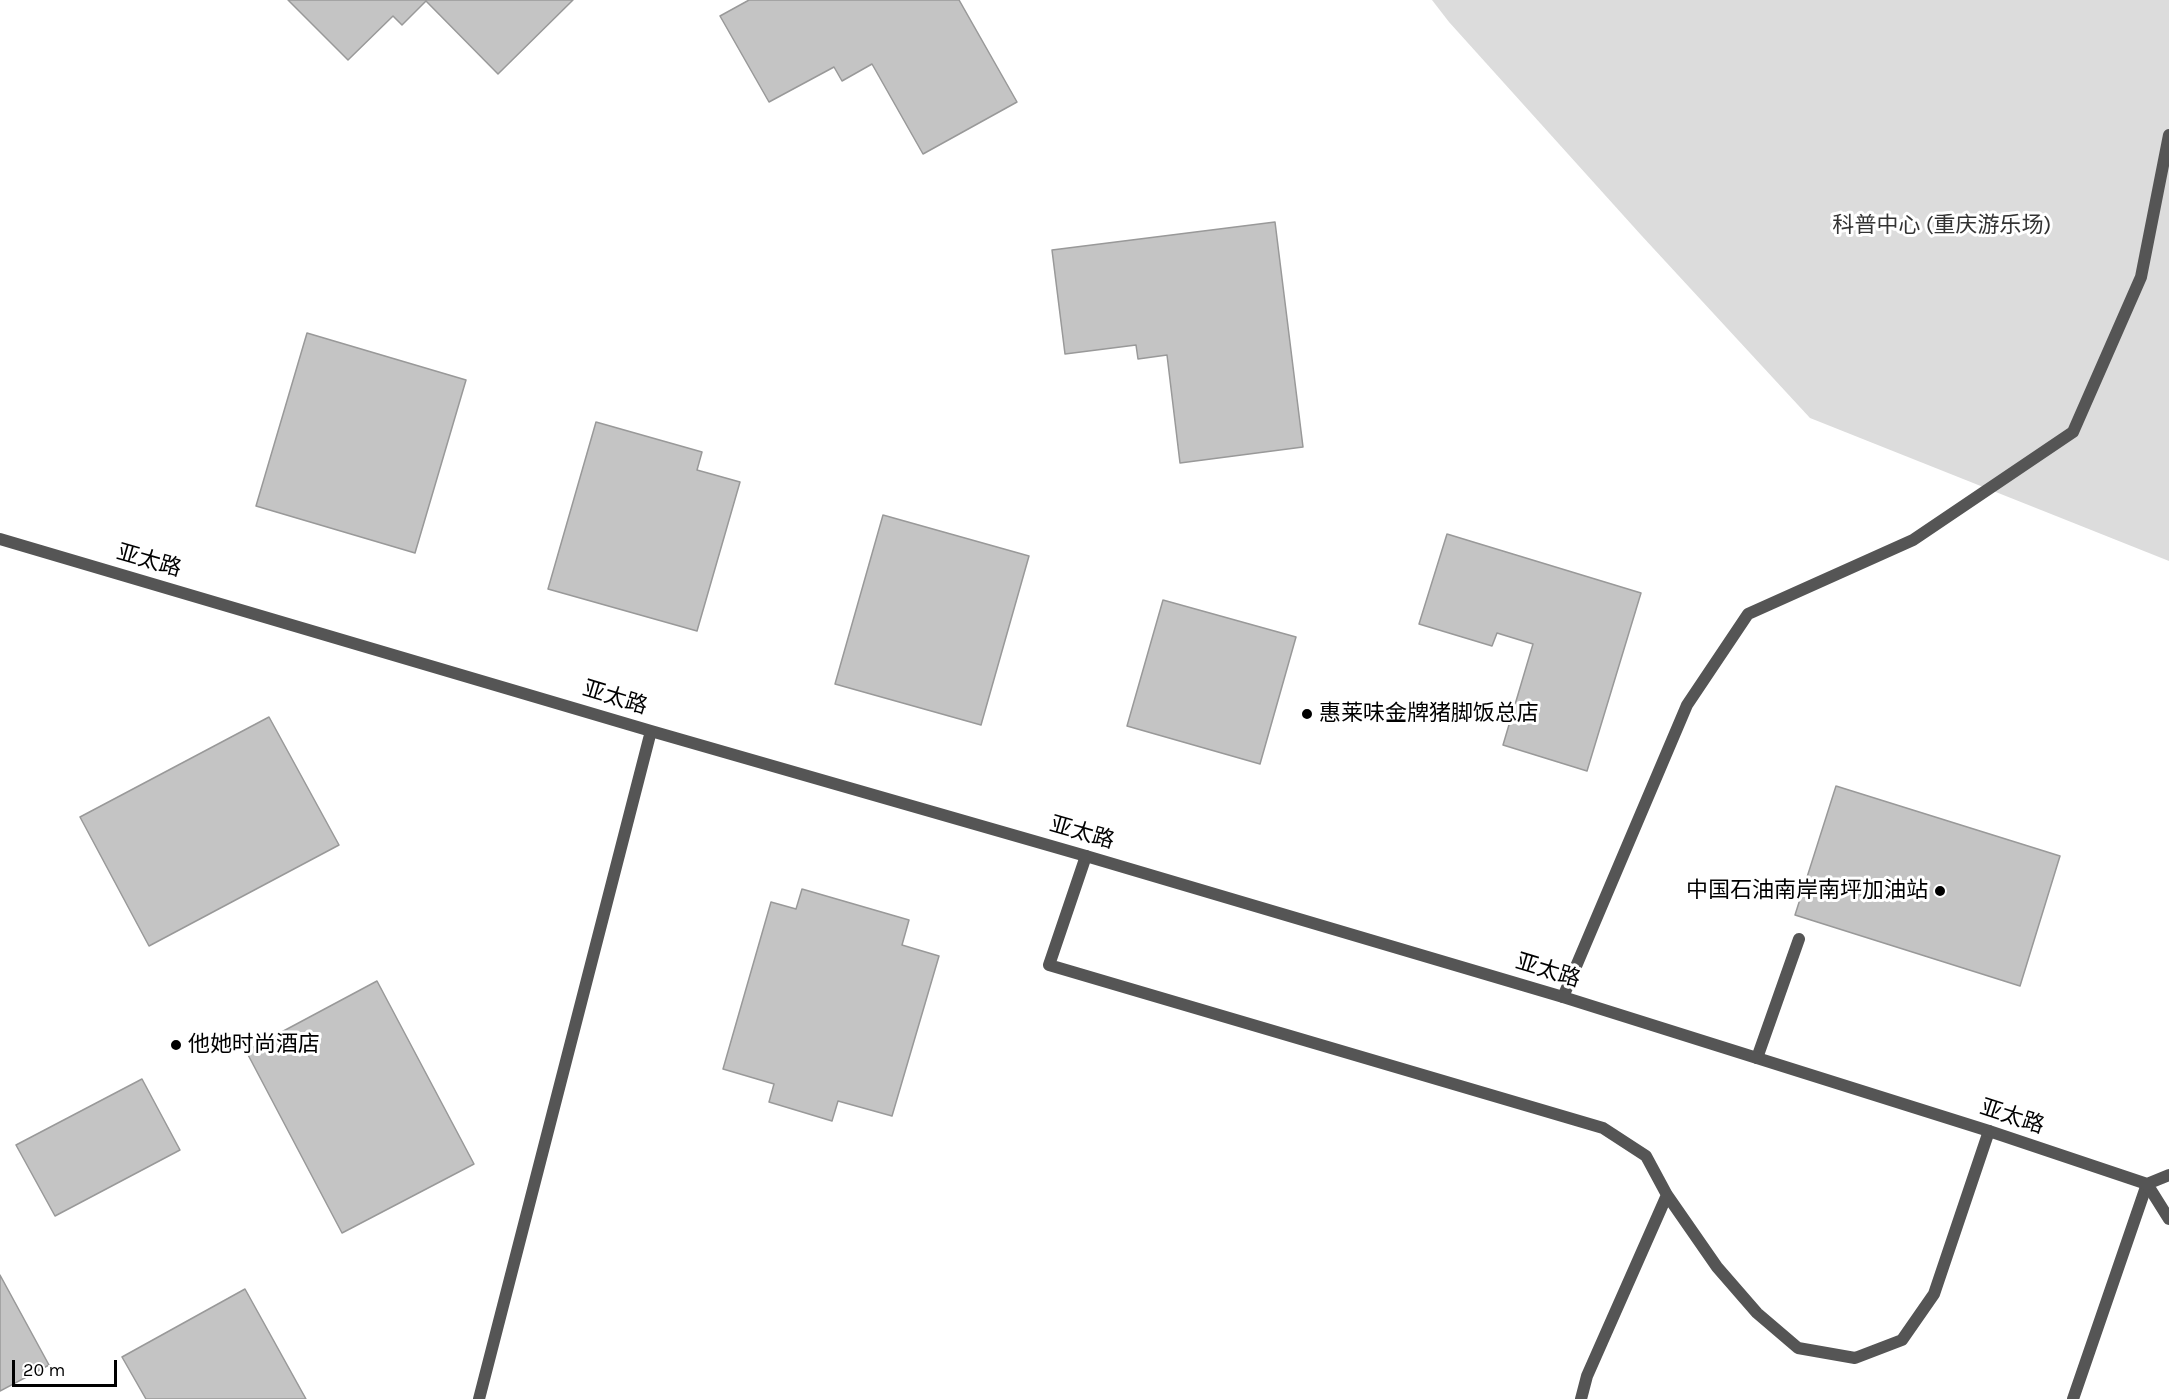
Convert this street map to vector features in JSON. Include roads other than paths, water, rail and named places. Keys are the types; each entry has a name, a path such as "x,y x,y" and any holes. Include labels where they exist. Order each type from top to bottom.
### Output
{"street":[{"path":"1563,997 1688,705 1749,614 1912,540 2073,432 2141,277 2169,135"},
{"name":"亚太路","path":"0,539 1563,997 1989,1131 2147,1184"},
{"path":"479,1399 651,731"},
{"path":"1086,856 1049,966 1603,1128 1646,1156 1667,1195 1717,1267 1757,1313 1798,1348 1855,1358 1902,1340 1934,1294 1989,1131"},
{"path":"1757,1058 1799,939"},
{"path":"2073,1399 2147,1184 2169,1175"},
{"path":"2147,1184 2169,1219"},
{"path":"1581,1399 1587,1376 1667,1195"}],"place":[{"name":"惠莱味金牌猪脚饭总店","path":"1307,714"},
{"name":"中国石油南岸南坪加油站","path":"1940,891"},
{"name":"他她时尚酒店","path":"176,1045"}],"park label":[{"name":"科普中心 (重庆游乐场)","path":"1942,226"}]}
